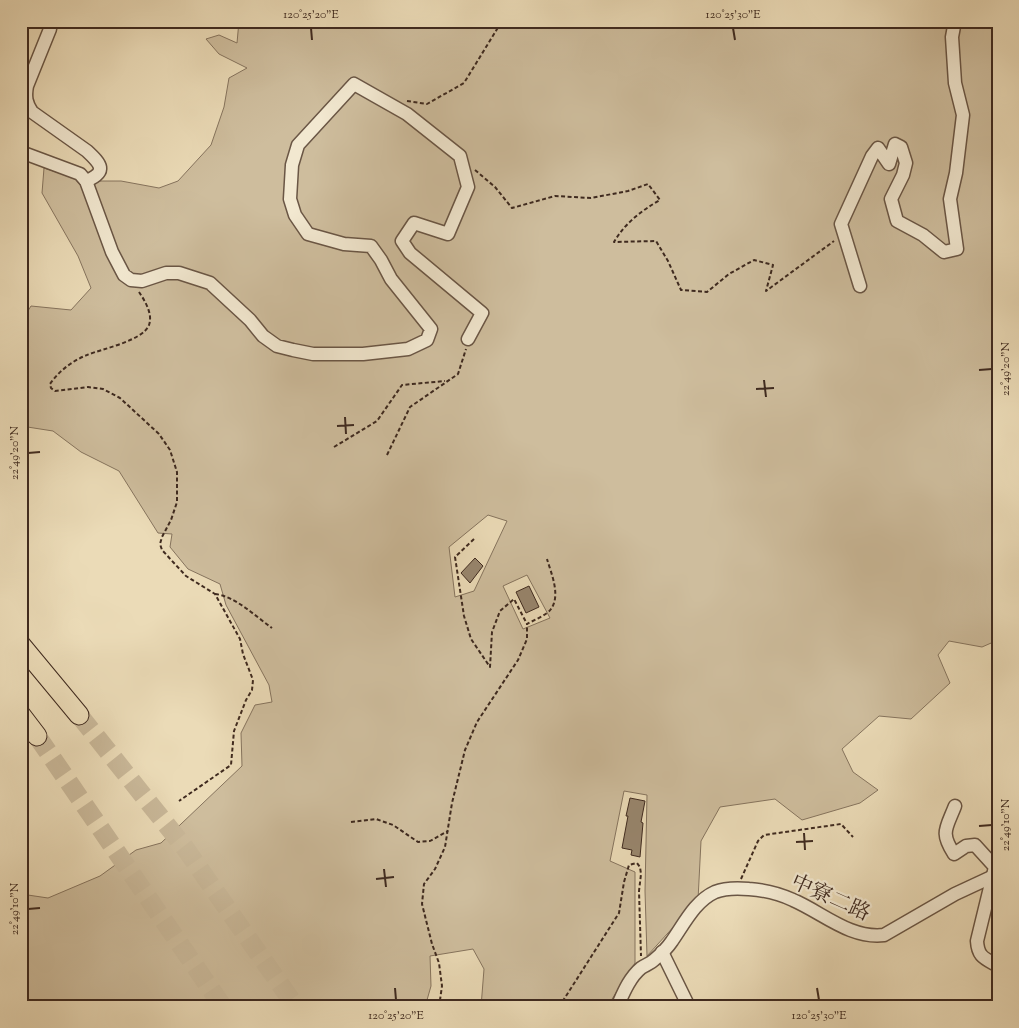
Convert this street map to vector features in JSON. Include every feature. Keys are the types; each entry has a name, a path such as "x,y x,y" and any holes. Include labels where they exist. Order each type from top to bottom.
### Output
{"highway":[{"path":"21,645 79,715"},
{"path":"21,714 37,736"}],"street":[{"path":"860,286 841,224 872,156 878,148 889,164 895,144 901,147 906,163 903,175 891,199 896,221 922,235 944,252 957,249 950,199 956,173 963,115 955,83 952,37 955,21"},
{"path":"50,29 27,86 26,103 32,112 87,150 95,158 100,165 100,171 98,176 86,181"},
{"path":"21,152 80,174 86,181 112,252 124,275 132,280 142,281 166,273 178,273 210,283 250,320 263,336 277,346 321,354 363,354 408,349 427,340 431,329 391,279 371,246 344,244 308,234 295,215 290,199 292,165 298,145 354,84 407,114 460,156 468,187 448,234 414,223 402,240 410,252 482,313 468,339"},
{"path":"954,806 945,830 945,840 954,854 966,846 974,845 995,867 995,876 977,941 977,950 980,956 998,966"},
{"name":"中寮二路","path":"616,1007 628,985 641,968 654,961 672,941 681,926 699,904 715,892 737,888 762,890 793,900 817,914 860,934 873,936 884,935 955,894 995,876"},
{"path":"662,952 689,1007"}],"path":[{"path":"400,99 427,104 464,83 502,21"},
{"path":"460,156 495,187 512,208 555,196 591,198 628,191 648,184 660,200 643,210 622,228 614,242 656,241 668,261 681,290 707,292 729,274 754,260 773,265 766,291 829,246 843,232"},
{"path":"132,280 146,304 150,316 149,326 141,334 111,348 86,355 62,370 50,384 51,388 55,391 88,387 103,389 120,398 159,434 170,450 177,472 177,502 160,544 162,550 186,576 215,594 240,639 243,654 253,680 252,690 234,731 231,765 179,801"},
{"path":"387,455 410,406 458,374 468,339"},
{"path":"334,447 377,421 402,385 448,380"},
{"path":"439,1007 442,986 439,963 422,904 424,884 435,868 445,847 453,795 465,750 477,722 518,660 527,640 527,624 514,599 500,611 492,632 490,666 471,639 464,616 455,557 474,540"},
{"path":"527,624 551,610 555,597 547,559"},
{"path":"215,594 221,594 236,602 272,628"},
{"path":"351,822 376,820 393,825 418,842 430,841 448,831"},
{"path":"737,888 758,841 764,835 841,824 853,836"},
{"path":"559,1007 619,914 629,865 637,863 642,874 639,891 641,968"}],"shaded area":[{"path":"239,21 998,21 998,640 982,647 949,641 938,655 950,683 911,719 879,716 842,749 853,772 878,790 860,803 802,820 775,799 720,807 701,841 698,900 647,956 645,891 647,795 624,791 610,861 635,872 635,963 607,1007 481,1007 484,969 473,949 430,956 431,986 425,1007 21,1007 21,894 48,898 100,876 136,850 161,843 242,766 241,733 255,705 272,702 269,685 226,605 220,584 188,569 170,547 172,534 158,533 119,471 81,452 53,431 21,426 21,322 31,306 71,310 91,288 78,256 42,193 44,168 74,178 82,187 100,181 121,181 159,188 178,181 211,145 224,107 229,78 247,68 219,54 206,39 219,35 237,43","holes":["488,515 507,521 474,591 455,597 449,547","527,575 550,618 523,629 503,586"]}],"building":[{"path":"475,558 483,566 470,583 461,573"},
{"path":"529,586 539,607 526,613 516,592"},
{"path":"630,798 645,801 641,822 643,823 640,857 631,855 632,850 622,848"}],"tunnel":[{"path":"79,715 185,848 296,1007"},
{"path":"37,736 223,1007"}]}
